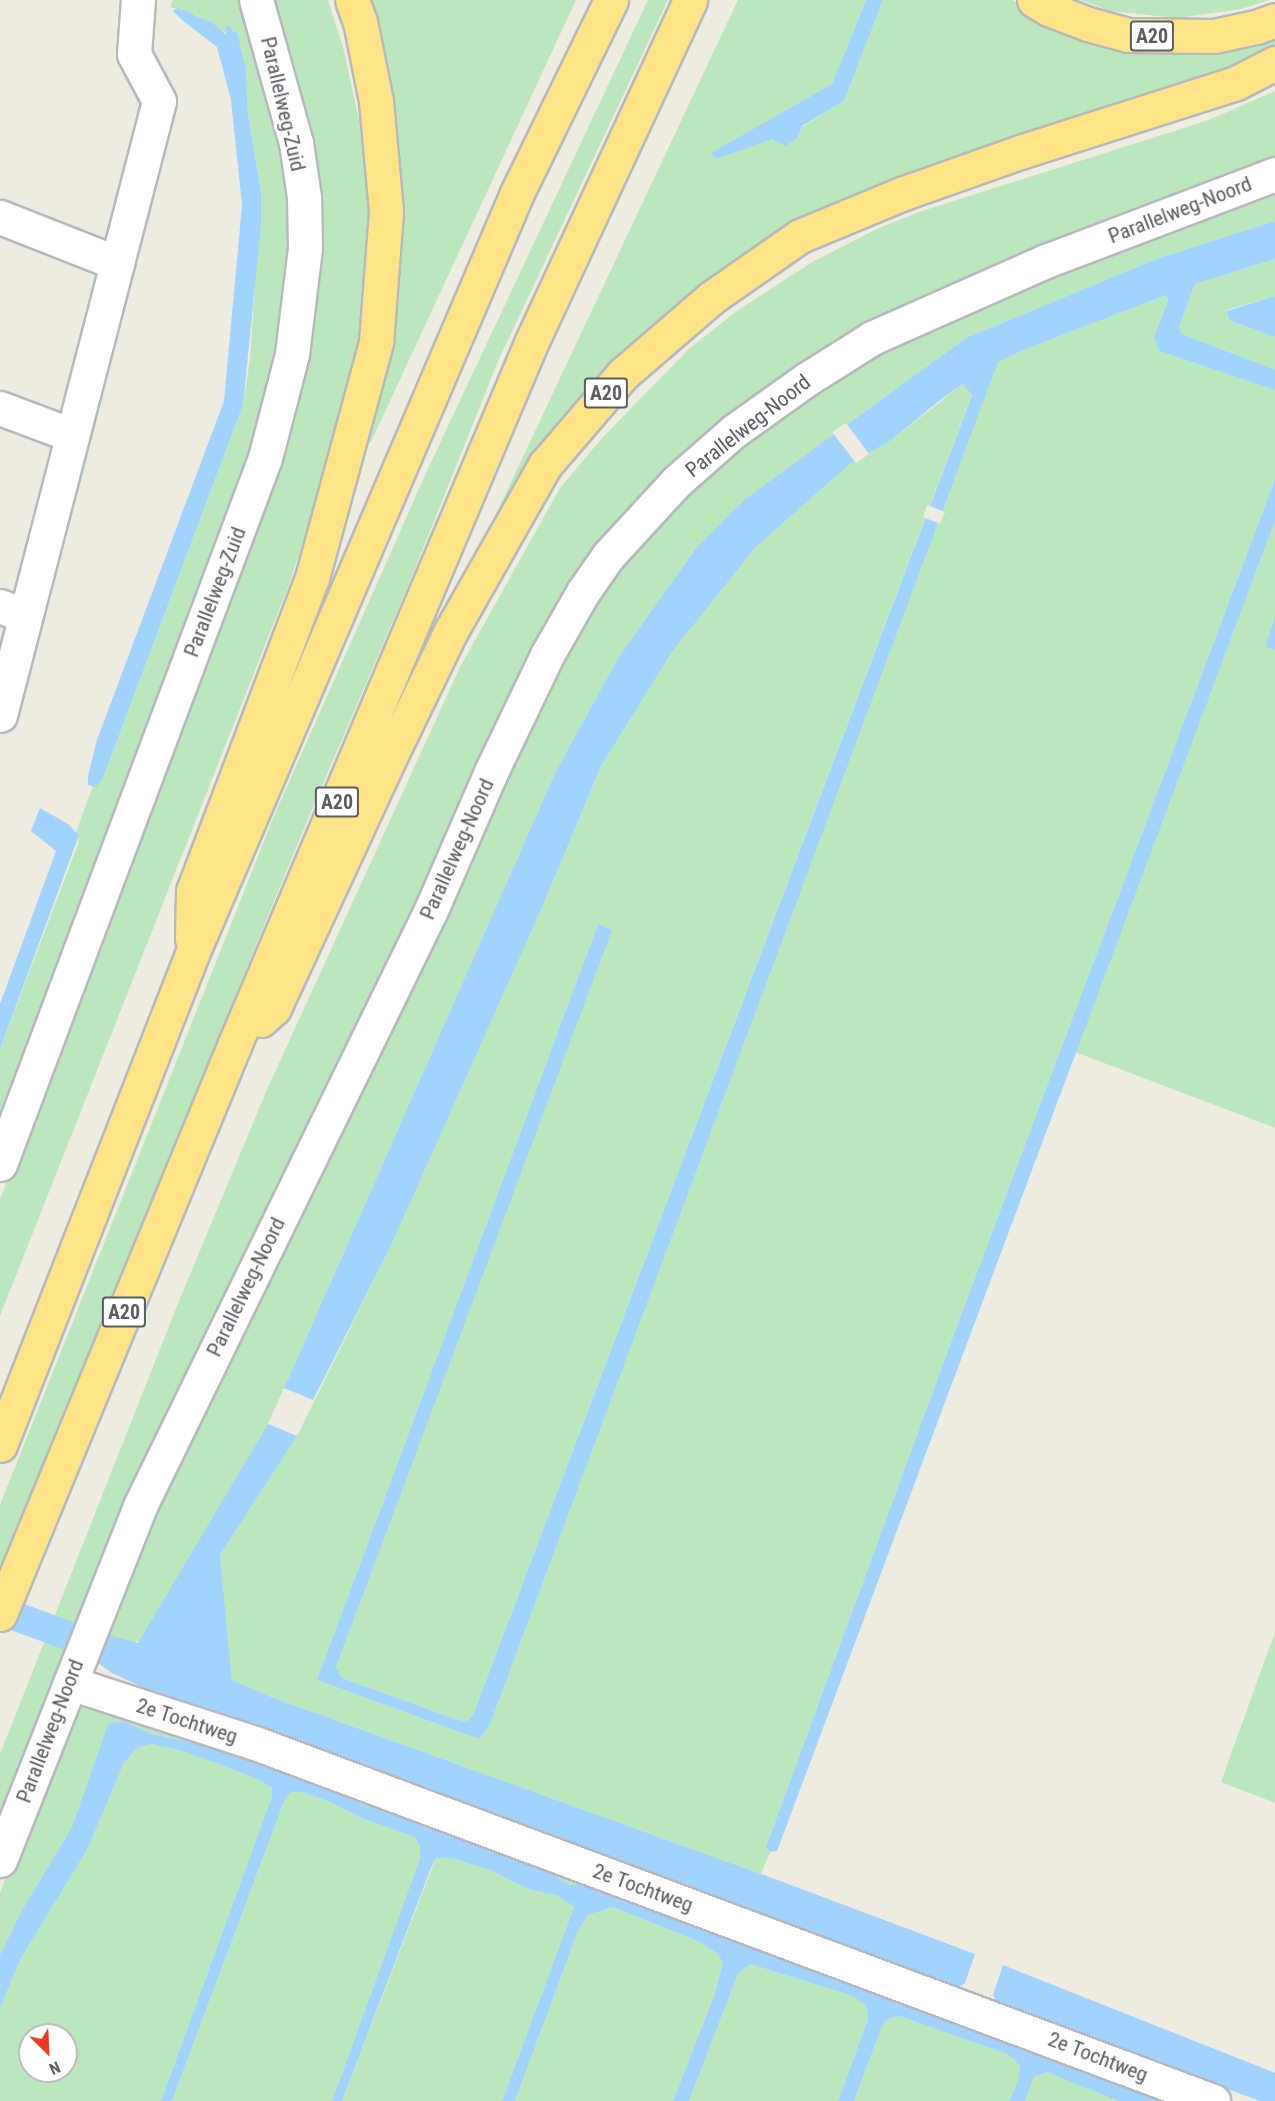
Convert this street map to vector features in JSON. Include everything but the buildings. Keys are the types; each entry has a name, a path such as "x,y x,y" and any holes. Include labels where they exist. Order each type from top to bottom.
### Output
{"highway":[{"path":"192,954 193,891 312,578 376,342 386,211 376,101 360,22 352,0"},
{"path":"0,1445 192,954 517,193 611,0"},
{"name":"A20","path":"0,1614 234,1046 532,341 690,0"},
{"name":"A20","path":"1034,0 1049,9 1088,24 1128,35 1214,36 1275,20"},
{"name":"A20","path":"234,1046 274,1008 389,759 451,632 545,465 623,374 711,298 800,236 904,193 1020,152 1236,83 1275,63"}],"street":[{"path":"0,715 13,611 72,435 159,101 134,54 138,0"},
{"name":"Parallelweg-Zuid","path":"0,1164 265,458 292,354 305,248 304,197 296,143 256,0"},
{"name":"Parallelweg-Noord","path":"0,1860 94,1617 140,1506 431,910 491,772 547,655 583,592 608,556 676,483 734,431 807,379 872,338 1046,261 1275,174"},
{"path":"0,217 117,263"},
{"path":"0,408 72,435"},
{"name":"2e Tochtweg","path":"73,1673 1213,2101"}],"green space":[{"path":"173,0 244,0 283,147 291,199 287,303 253,448 0,1125 0,1049 78,844 79,835 76,832 93,786 96,786 103,778 243,405 250,359 261,191 248,114 246,70 227,34 198,16 170,7"},
{"path":"268,0 328,0 343,47 367,157 369,205 364,303 356,357 318,499 288,587 0,1316 0,1200 306,360"},
{"path":"364,0 576,0 371,442 368,441 383,377"},
{"path":"648,0 668,0 499,359 408,586 310,814 0,1566 0,1505 274,816 426,473"},
{"path":"738,0 866,0 832,84 712,153 717,159 772,139 798,138 802,127 844,101 883,0 1012,0 1055,24 1275,32 1275,49 1233,70 793,233 514,495 488,531"},
{"path":"1081,0 1269,0 1241,9 1177,18 1110,11"},
{"path":"1275,91 1275,162 941,293 627,518 0,1830 0,1754 177,1306 265,1094 460,667 560,488 602,438 690,348 738,310 814,261 879,228 922,211 1209,120"},
{"path":"1275,185 1275,221 1159,258 966,338 745,499 696,548 618,658 555,773 268,1424 141,1640 132,1643 105,1634 149,1509 557,659 616,563 739,440 904,334"},
{"path":"1275,259 1275,296 1227,310 1229,320 1275,337 1275,370 1182,334 1179,327 1195,284"},
{"path":"1166,295 1168,300 1154,337 1159,351 1275,390 1275,479 954,1334 766,1847 770,1852 761,1874 271,1697 232,1680 220,1555 297,1436 390,1248 541,910 601,766 672,652 755,548 851,463 890,441 963,384 972,394 473,1715 467,1721 458,1720 342,1678 336,1667 611,930 598,924 317,1680 479,1739 489,1727 998,362"},
{"path":"1275,521 1275,616 1265,647 1275,650 1275,1128 1075,1052"},
{"path":"1275,1632 1275,1803 1221,1782"},
{"path":"83,1702 137,1719 220,1735 1198,2101 1164,2101 884,1993 582,1883 570,1885 533,1862 234,1752 152,1734 123,1721 108,1725 72,1827 22,1910 0,1955 0,1893 72,1710"},
{"path":"152,1744 183,1751 258,1779 272,1788 272,1796 161,2101 0,2101 0,2008 21,1958 87,1850 124,1763 138,1747"},
{"path":"291,1792 302,1792 330,1802 364,1819 415,1837 420,1847 421,1858 332,2101 172,2101 285,1799"},
{"path":"436,1858 451,1858 490,1870 528,1889 558,1896 574,1907 502,2101 342,2101"},
{"path":"613,1907 700,1942 718,1954 723,1963 714,1996 673,2101 515,2101 578,1931 588,1915"},
{"path":"750,1964 853,1996 866,2006 868,2019 838,2101 689,2101 738,1974"},
{"path":"899,2016 1006,2053 1014,2059 1020,2067 1018,2081 1009,2101 854,2101 881,2029 886,2020"},
{"path":"1047,2072 1063,2076 1119,2101 1025,2101 1034,2077"}],"water":[{"path":"866,0 883,0 844,101 802,126 798,138 785,146 772,139 717,159 711,153 832,84"},
{"path":"178,8 213,23 225,34 227,33 225,27 230,25 233,32 237,32 246,70 248,114 261,191 261,225 243,405 103,778 96,787 88,785 88,776 97,740 224,401 242,205 231,100 217,47 173,11"},
{"path":"1275,221 1275,259 1195,284 1179,327 1182,334 1275,370 1275,390 1159,351 1154,337 1168,300 1166,295 998,362 489,1727 479,1739 317,1680 598,924 612,930 336,1667 342,1678 458,1720 467,1721 473,1715 972,395 963,384 890,441 851,463 755,548 672,652 601,766 541,910 390,1248 313,1400 284,1388 555,773 618,658 696,548 745,499 966,338 1159,258"},
{"path":"1275,296 1275,337 1229,320 1227,311"},
{"path":"1275,479 1275,521 777,1851 770,1852 766,1847 954,1334"},
{"path":"1275,616 1275,650 1265,647"},
{"path":"40,808 68,824 79,835 0,1049 0,1004 56,851 31,831"},
{"path":"268,1424 297,1436 220,1555 232,1680 271,1697 975,1954 965,1983 957,1989 646,1875 140,1686 112,1673 95,1661 0,1626 0,1595 105,1634 138,1643"},
{"path":"123,1721 152,1734 234,1752 533,1862 570,1885 581,1883 884,1993 1164,2101 1119,2101 1047,2072 1034,2077 1025,2101 1009,2101 1018,2081 1020,2067 1014,2059 1005,2053 899,2016 886,2020 881,2029 854,2101 838,2101 868,2019 866,2006 853,1996 750,1964 738,1974 689,2101 673,2101 714,1996 723,1963 718,1954 700,1942 613,1907 588,1915 578,1931 515,2101 502,2101 574,1907 558,1896 528,1889 490,1870 451,1858 436,1858 342,2101 332,2101 420,1859 420,1847 415,1837 364,1819 330,1802 302,1792 291,1792 285,1799 172,2101 161,2101 272,1796 272,1788 258,1779 183,1751 152,1744 138,1747 124,1763 87,1850 21,1958 0,2008 0,1955 22,1910 72,1827 108,1724"},
{"path":"1003,1965 1275,2073 1275,2101 1260,2101 998,2005 993,1995"}],"pier":[{"path":"846,423 869,454 856,463 832,432"},
{"path":"927,505 945,512 940,524 923,517"}]}
